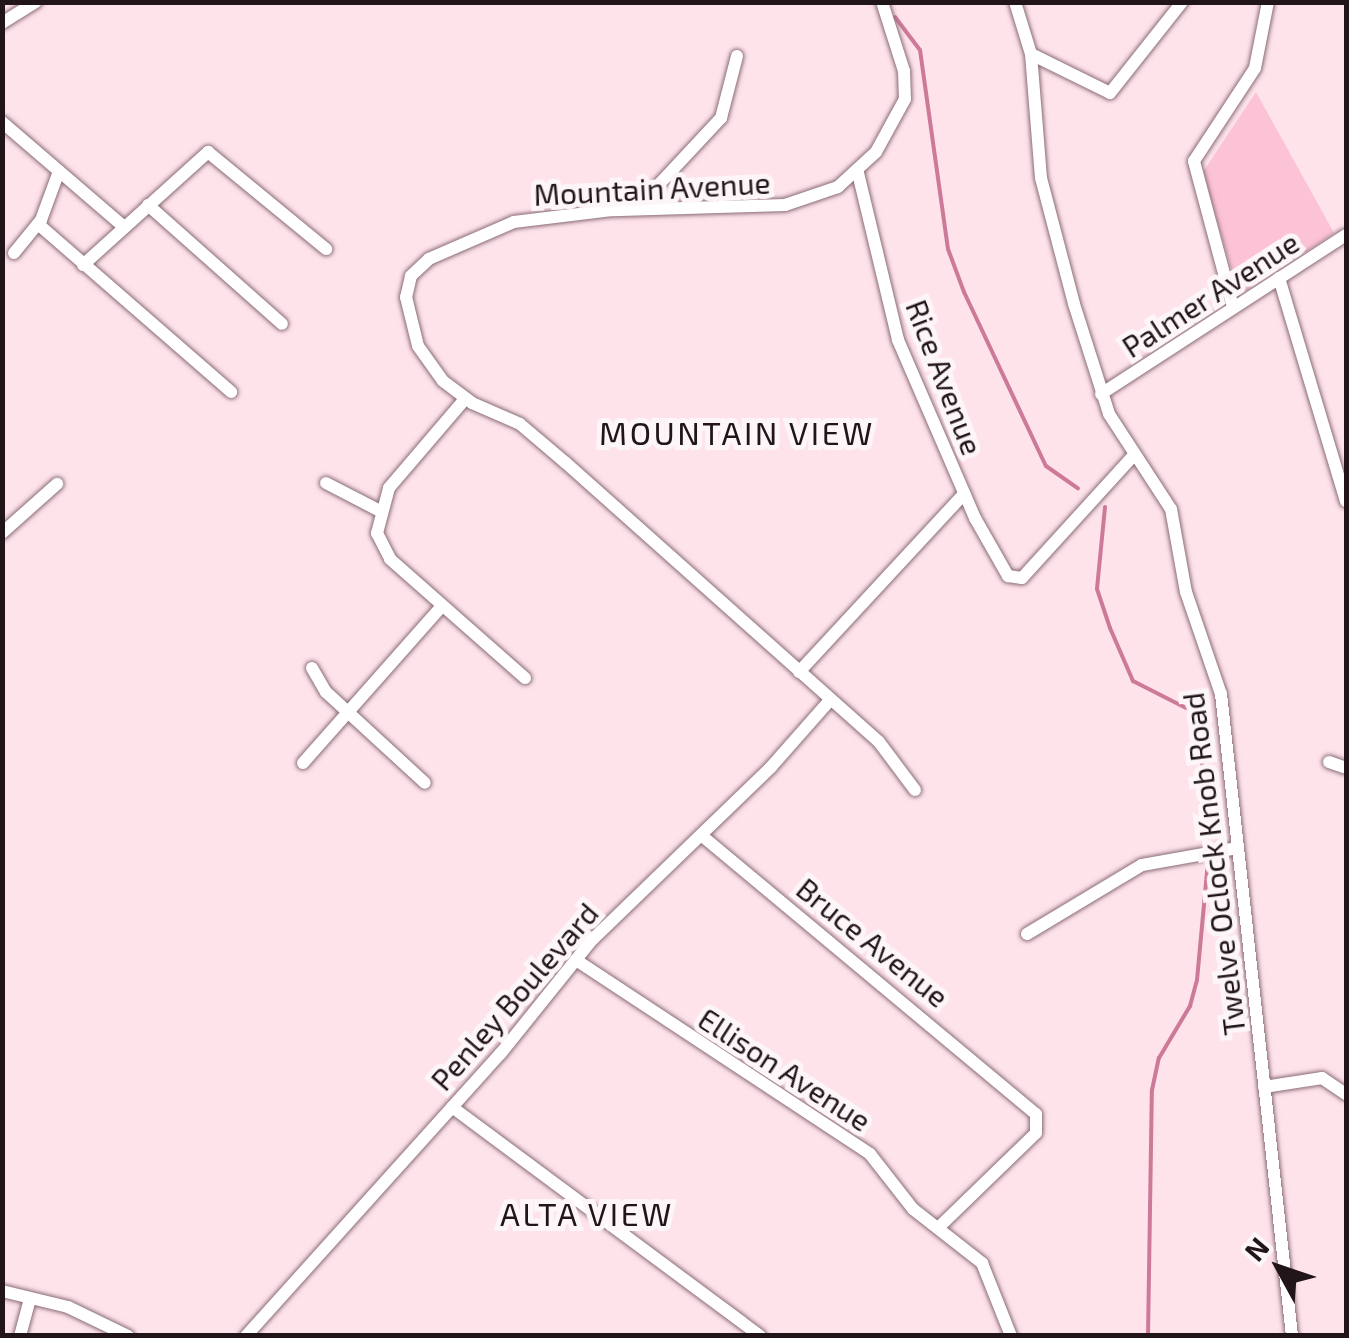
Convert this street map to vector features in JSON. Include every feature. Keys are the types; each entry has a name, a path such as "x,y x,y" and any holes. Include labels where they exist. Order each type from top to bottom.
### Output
{"street":[{"path":"2,23 36,2"},
{"name":"Mountain Avenue","path":"882,2 904,71 905,99 897,121 858,173 817,197 785,205 636,209 514,222 417,268 406,297 412,330 430,366 465,399 520,424 879,742 915,790"},
{"name":"Twelve Oclock Knob Road","path":"1015,2 1032,54 1041,178 1100,394 1133,456 1171,509 1186,592 1221,694 1292,1336"},
{"path":"1032,54 1102,94 1119,89 1182,2"},
{"path":"1233,307 1194,160 1256,68 1268,2"},
{"path":"636,209 720,118 738,56"},
{"path":"2,122 124,227"},
{"path":"83,264 213,152 326,248"},
{"path":"14,252 38,224 59,171"},
{"name":"Rice Avenue","path":"858,173 898,340 1000,567 1022,578 1133,456"},
{"path":"148,205 282,324"},
{"path":"38,224 231,392"},
{"name":"Palmer Avenue","path":"1100,394 1346,235"},
{"path":"1279,278 1342,468 1346,500"},
{"path":"465,399 378,510 385,553 524,678"},
{"path":"326,483 378,510"},
{"path":"2,533 57,484"},
{"path":"799,672 964,494"},
{"path":"303,763 441,606"},
{"path":"312,668 347,712 425,783"},
{"name":"Penley Boulevard","path":"246,1336 452,1107 576,960 830,700"},
{"path":"1329,762 1346,768"},
{"name":"Bruce Avenue","path":"701,835 1036,1114 1036,1133 939,1226"},
{"path":"1027,934 1142,865 1237,848"},
{"name":"Ellison Avenue","path":"576,960 870,1154 904,1200 986,1269 1011,1336"},
{"path":"1264,1087 1322,1078 1346,1094"},
{"path":"452,1107 760,1336"},
{"path":"2,1291 91,1315 128,1336"},
{"path":"20,1336 30,1298"}],"shaded area":[{"path":"1256,92 1334,233 1239,295 1203,172"}],"waterway":[{"path":"861,2 871,3"},
{"path":"895,17 920,50 948,249 964,292 1046,466 1078,488"},
{"path":"1105,507 1097,589 1110,628 1133,681 1186,708"},
{"path":"1204,710 1201,798 1207,844"},
{"path":"1148,1336 1152,1090 1159,1058 1190,1006 1197,980 1208,861"}],"district":[{"name":"MOUNTAIN VIEW","path":"737,432"},
{"name":"ALTA VIEW","path":"587,1213"}]}
